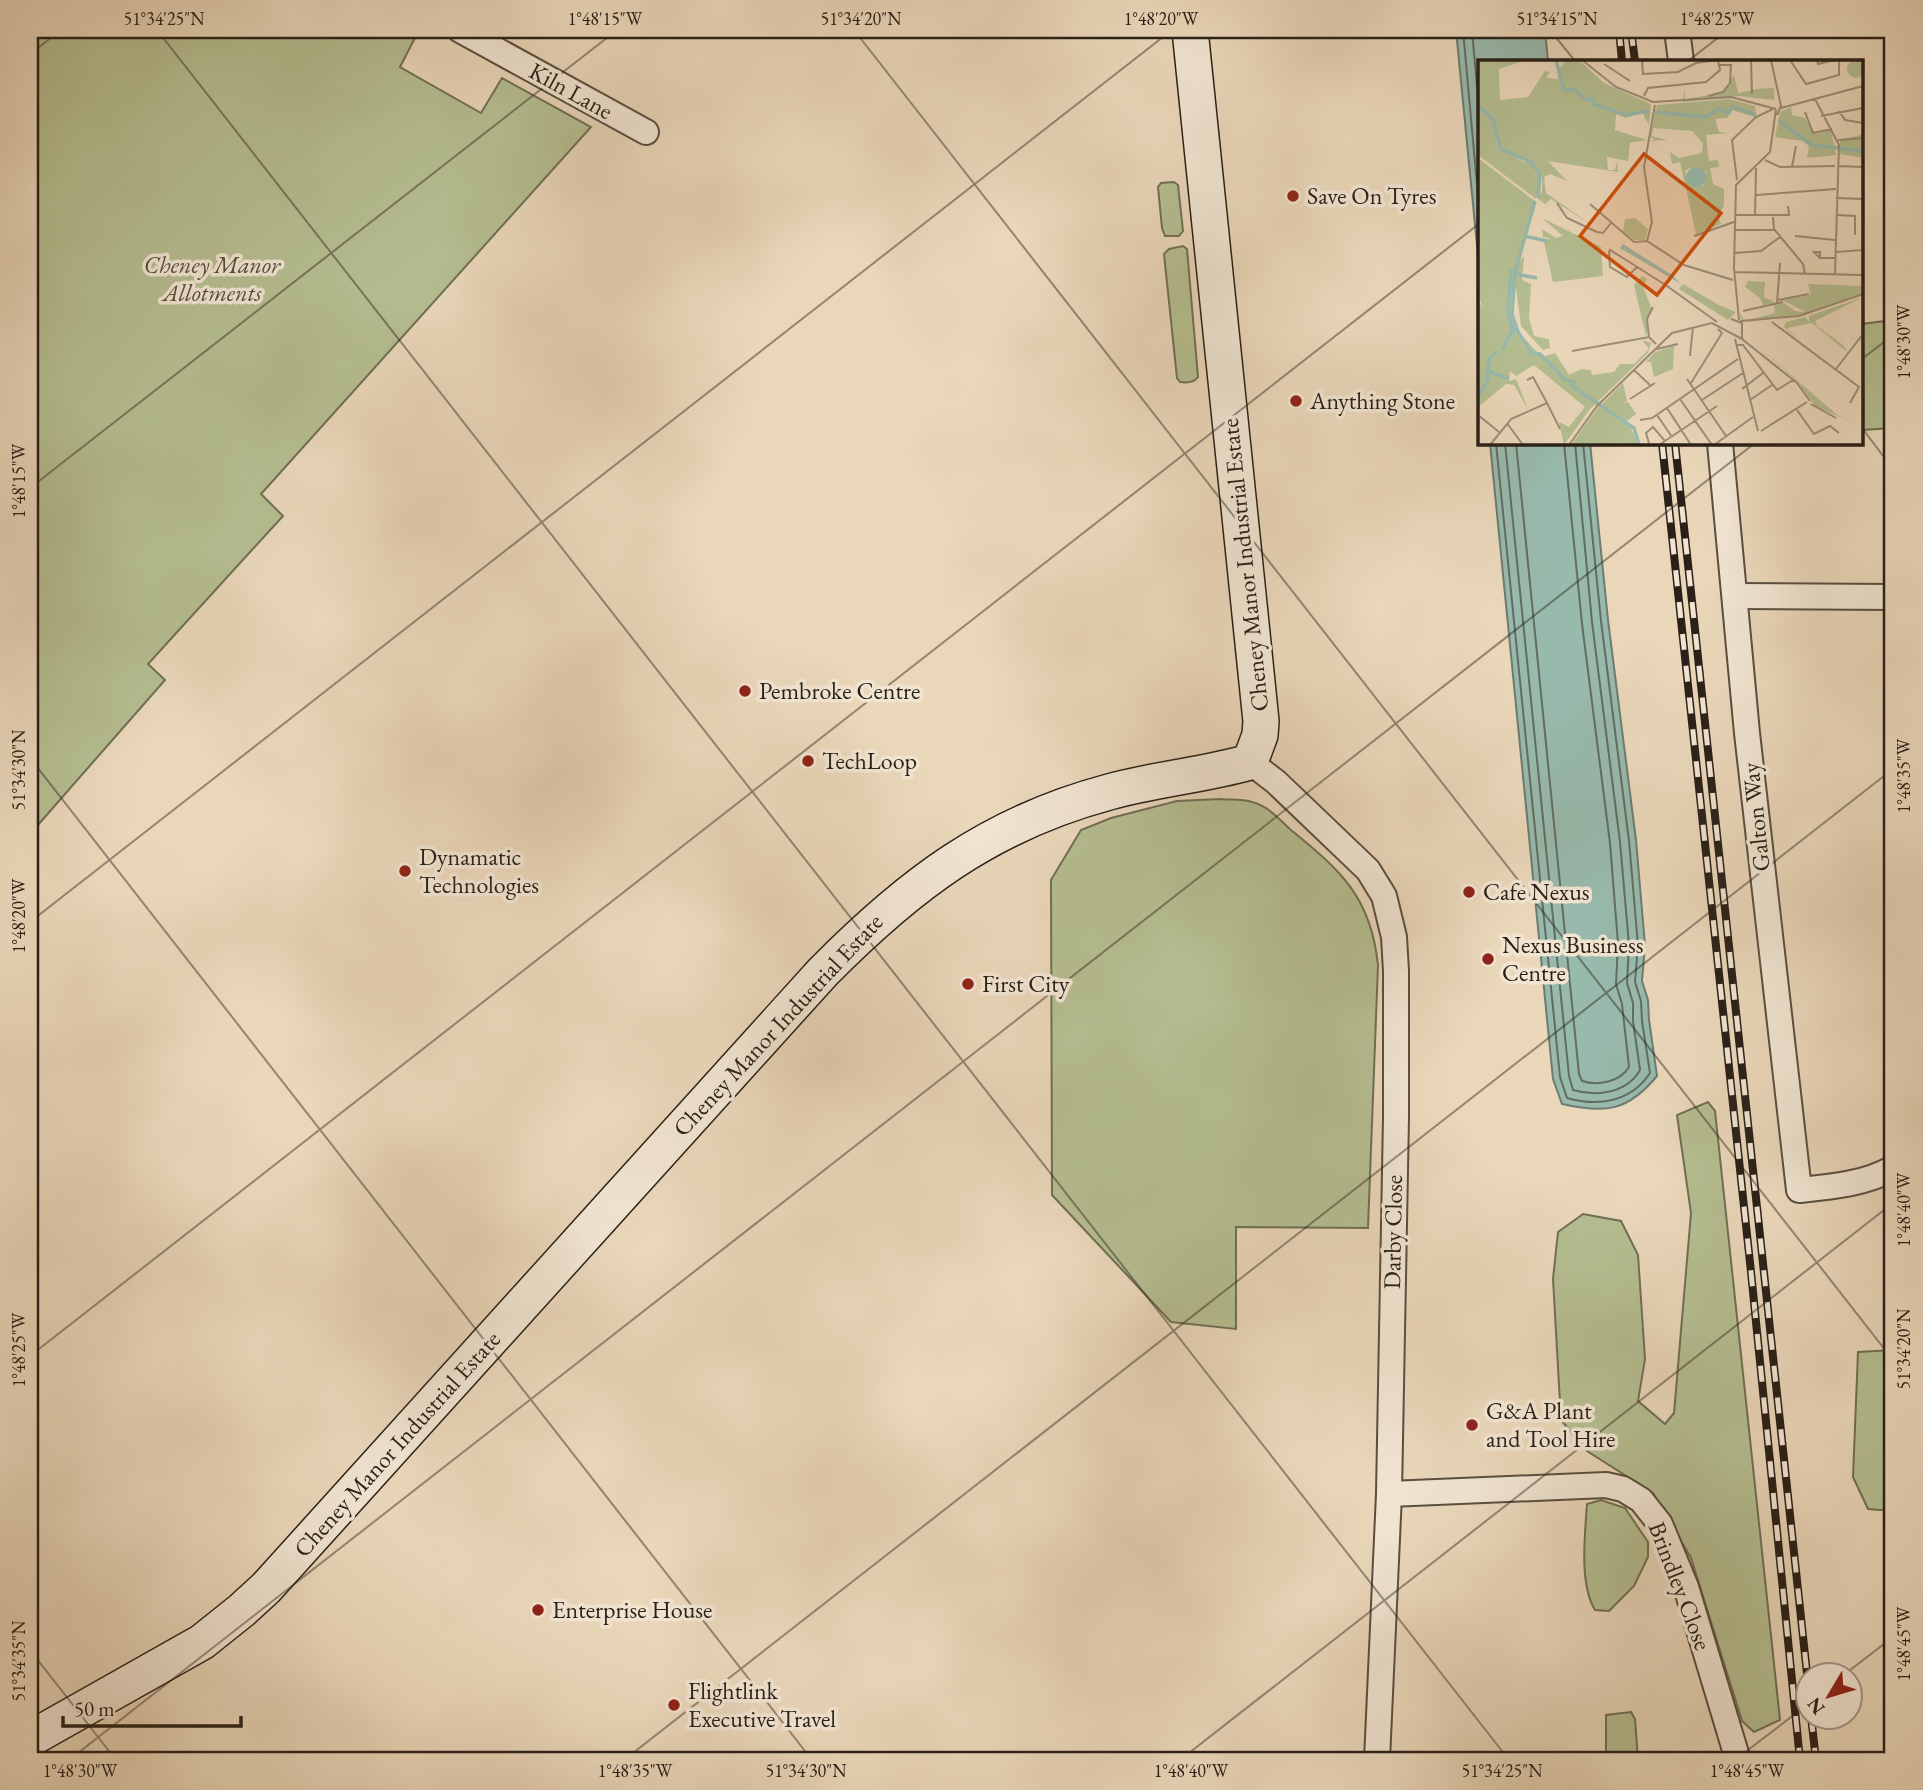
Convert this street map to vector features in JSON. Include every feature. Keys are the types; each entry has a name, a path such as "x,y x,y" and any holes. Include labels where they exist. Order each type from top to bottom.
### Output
{"street":[{"name":"Kiln Lane","path":"460,30 646,132"},
{"name":"Cheney Manor Industrial Estate","path":"30,1739 202,1642 266,1588 823,972 872,923 918,884 995,834 1068,804 1174,777 1219,771 1250,762 1260,736 1261,721 1190,30"},
{"path":"1677,30 1681,60"},
{"name":"Galton Way","path":"1720,444 1747,733 1799,1190 1870,1178 1893,1168"},
{"path":"1736,596 1893,597"},
{"name":"Darby Close","path":"1250,762 1276,782 1368,870 1384,896 1392,922 1396,971 1389,1494 1377,1760"},
{"name":"Brindley Close","path":"1389,1494 1606,1485 1623,1489 1641,1500 1660,1524 1686,1587 1738,1760"}],"green space":[{"name":"Cheney Manor Allotments","path":"30,30 419,30 400,67 481,113 502,78 591,127 261,494 283,516 148,664 165,680 30,834"},
{"path":"1174,182 1178,185 1183,231 1179,236 1165,236 1158,187 1161,183"},
{"path":"1183,246 1187,249 1198,377 1188,382 1180,382 1177,378 1164,254 1169,249"},
{"path":"1893,320 1893,428 1864,430 1864,324"},
{"path":"1177,801 1248,801 1263,806 1339,873 1361,903 1374,941 1378,965 1368,1228 1236,1227 1236,1329 1171,1322 1052,1195 1051,880 1081,830 1111,818"},
{"path":"1708,1102 1715,1111 1780,1720 1754,1732 1742,1721 1691,1558 1653,1493 1587,1451 1561,1420 1553,1279 1558,1232 1583,1214 1621,1221 1638,1255 1645,1359 1638,1401 1665,1424 1674,1413 1691,1213 1677,1115"},
{"path":"1893,1350 1893,1511 1868,1509 1853,1477 1858,1352"},
{"path":"1601,1500 1625,1508 1648,1542 1648,1557 1634,1586 1609,1611 1595,1610 1585,1573 1587,1504"},
{"path":"1631,1712 1635,1719 1638,1760 1606,1760 1606,1715"}],"water":[{"path":"1456,30 1545,30 1548,60 1478,60 1478,256"},
{"path":"1490,444 1590,444 1608,620 1636,840 1645,945 1642,981 1648,1000 1657,1076 1636,1097 1626,1103 1604,1109 1562,1104 1553,1079"}],"railway":[{"path":"1619,30 1622,60"},
{"path":"1631,30 1635,60"},
{"path":"1662,444 1751,1272 1800,1760"},
{"path":"1675,444 1806,1660"},
{"path":"1813,1730 1816,1760"}],"place":[{"name":"Save On Tyres","path":"1293,196"},
{"name":"Anything Stone","path":"1296,401"},
{"name":"Pembroke Centre","path":"745,691"},
{"name":"TechLoop","path":"808,761"},
{"name":"Dynamatic Technologies","path":"405,871"},
{"name":"Cafe Nexus","path":"1469,892"},
{"name":"Nexus Business Centre","path":"1488,959"},
{"name":"First City","path":"968,984"},
{"name":"G&A Plant and Tool Hire","path":"1472,1425"},
{"name":"Enterprise House","path":"538,1610"},
{"name":"Flightlink Executive Travel","path":"674,1705"}]}
